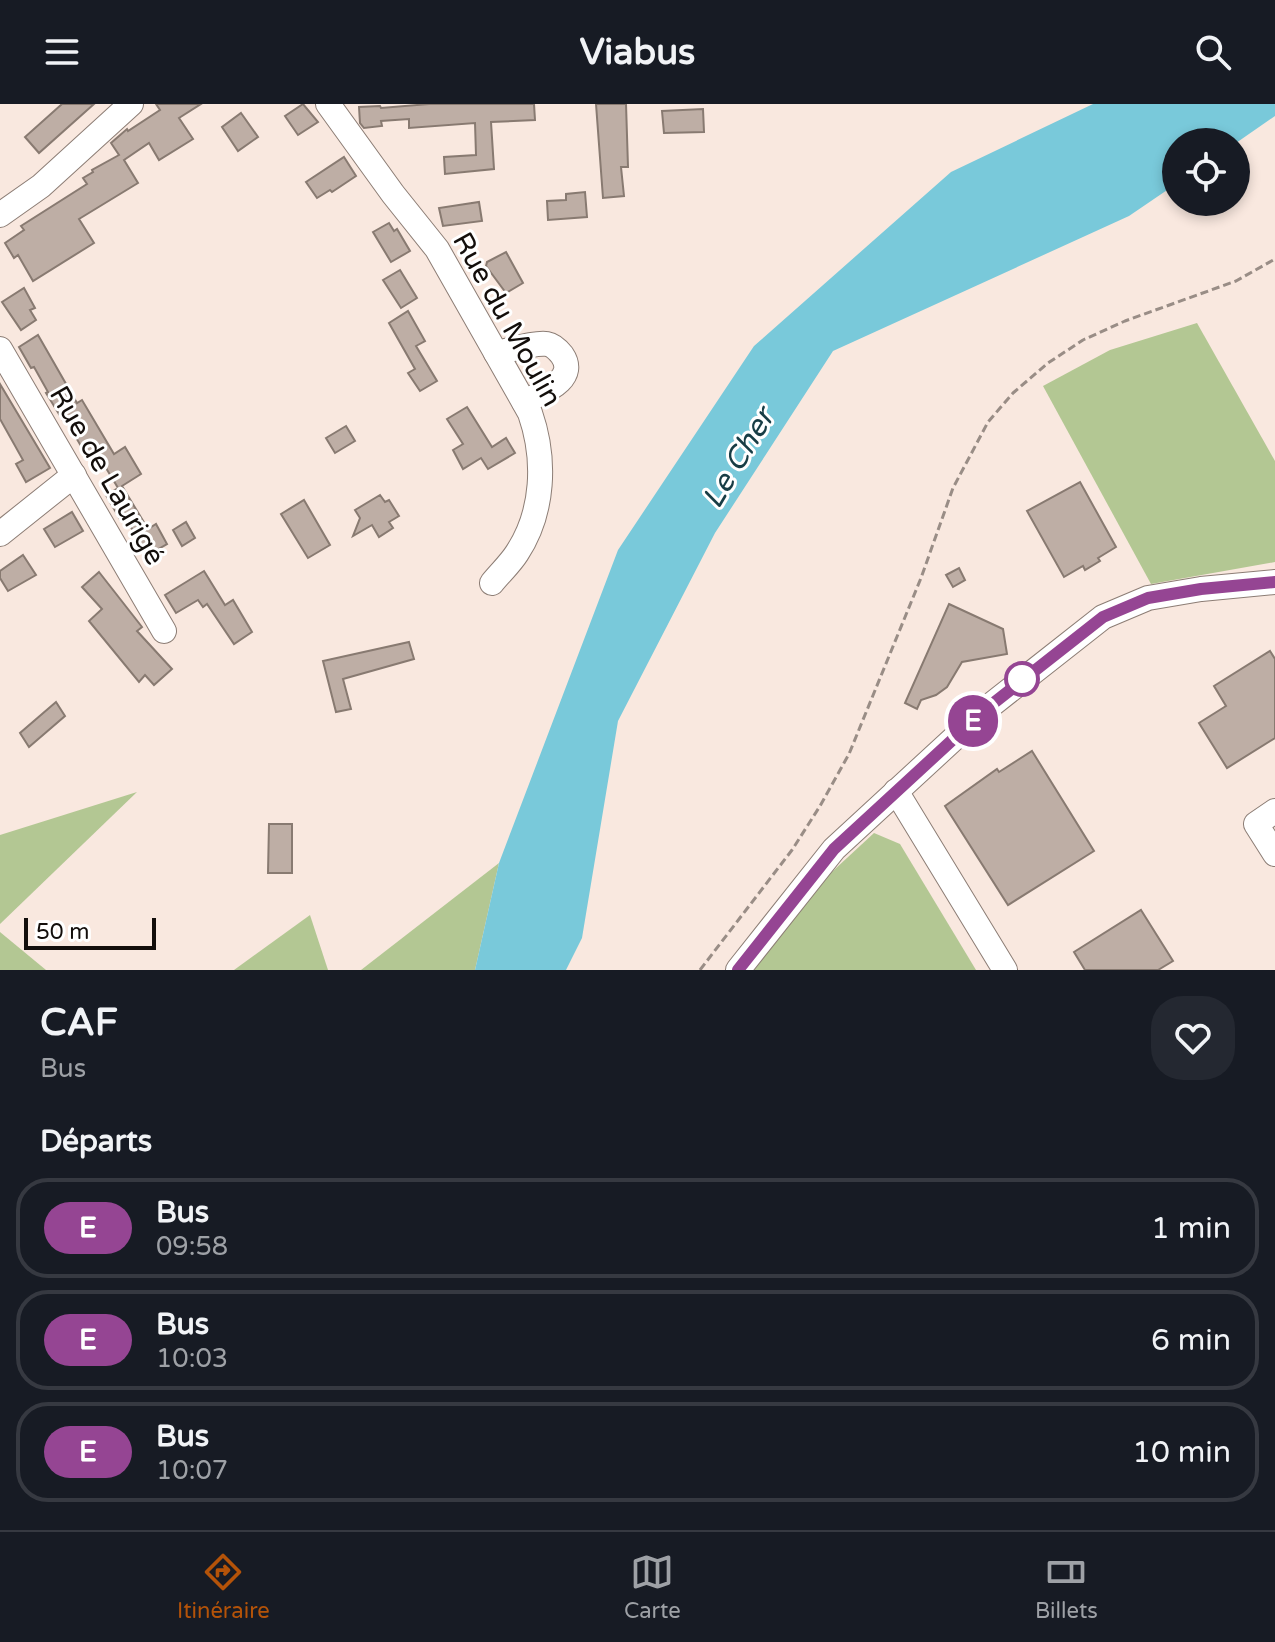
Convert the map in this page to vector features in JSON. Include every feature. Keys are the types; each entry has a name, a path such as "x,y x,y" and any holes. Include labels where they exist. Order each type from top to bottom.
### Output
{"street":[{"path":"0,215 41,186 131,104"},
{"name":"Rue du Moulin","path":"328,104 437,249 524,402 539,437 539,496 530,528 516,554 492,583"},
{"path":"496,353 546,344 559,350 566,361 564,375 556,386 524,402"},
{"name":"Rue de Laurigé","path":"0,349 164,631"},
{"path":"0,534 74,475"},
{"path":"738,970 834,849 986,709 1103,617 1148,598 1275,582"},
{"path":"896,791 1005,970"},
{"path":"1275,811 1256,824 1275,854"}],"path":[{"path":"700,970 792,850 849,754 921,578 953,488 988,422 1013,393 1048,363 1083,340 1125,321 1236,281 1275,259"}],"green space":[{"path":"1197,323 1275,461 1275,562 1151,584 1043,386 1110,350"},
{"path":"137,792 0,924 0,835"},
{"path":"874,833 900,844 976,970 754,970 821,882"},
{"path":"499,863 475,970 361,970"},
{"path":"310,915 328,970 234,970"},
{"path":"0,932 46,970 0,970"}],"water":[{"name":"Le Cher","path":"1093,104 1275,104 1275,116 1250,133 1250,128 1162,128 1162,194 1129,216 833,351 715,533 618,721 582,938 566,970 475,970 499,863 618,550 754,346 951,172"}],"building":[{"path":"62,104 94,104 39,153 25,137"},
{"path":"156,104 201,104 179,118 193,139 159,160 149,143 124,160 138,183 79,219 94,243 33,281 18,255 14,258 5,243 24,230 21,226 87,184 83,178 92,170 119,155 111,143 127,129 160,110"},
{"path":"303,104 318,122 298,135 285,116"},
{"path":"534,104 535,120 491,122 494,169 445,174 444,157 476,155 475,123 409,128 409,119 381,121 382,126 364,128 360,123 359,107"},
{"path":"596,104 626,104 628,167 621,167 624,196 603,198"},
{"path":"703,109 704,132 664,133 662,111"},
{"path":"241,113 258,137 238,151 222,127"},
{"path":"344,157 356,176 317,198 306,182"},
{"path":"585,192 587,217 548,220 547,201 566,200 566,194"},
{"path":"479,202 482,221 443,226 439,208"},
{"path":"389,223 394,231 397,229 410,251 391,262 373,232"},
{"path":"506,252 523,283 506,293 486,266 487,262"},
{"path":"400,270 417,298 401,308 383,280"},
{"path":"24,288 35,308 30,310 36,320 21,330 2,302"},
{"path":"408,311 425,341 416,346 437,381 420,391 408,373 415,369 389,323"},
{"path":"38,335 77,403 82,400 114,454 125,447 141,474 122,486 148,529 156,524 167,544 148,555 127,521 121,521 106,495 118,488 97,453 88,458 19,347"},
{"path":"0,384 50,468 26,482 16,464 23,460 0,419"},
{"path":"467,407 492,447 506,438 515,453 488,469 481,458 463,469 453,450 463,444 447,419"},
{"path":"346,426 355,441 335,453 326,438"},
{"path":"1080,482 1116,547 1085,570 1083,566 1064,577 1027,511"},
{"path":"380,495 385,502 389,500 399,516 389,522 393,528 379,537 372,525 353,536 360,518 355,510"},
{"path":"304,500 330,545 308,558 281,514"},
{"path":"72,512 83,531 55,547 44,529"},
{"path":"186,522 195,538 182,546 173,530"},
{"path":"23,555 36,575 8,591 0,578 0,571"},
{"path":"959,568 965,580 953,587 946,575"},
{"path":"204,571 225,605 233,600 252,632 234,644 207,604 203,607 198,600 176,613 165,595"},
{"path":"99,572 142,627 137,631 172,669 154,685 145,675 139,682 89,621 102,609 82,587"},
{"path":"949,604 1003,629 1007,654 962,662 947,687 921,700 917,709 905,703"},
{"path":"409,642 414,659 343,679 351,709 336,712 323,661"},
{"path":"1270,651 1275,659 1275,738 1227,768 1199,723 1226,706 1214,686"},
{"path":"56,702 65,716 29,747 20,733"},
{"path":"1032,751 1094,851 1008,905 945,806 997,769 999,772"},
{"path":"269,824 292,824 292,873 268,873"},
{"path":"1141,910 1173,961 1158,970 1085,970 1074,952"}],"bus line":[{"name":"E","path":"738,970 834,849 986,709 1103,617 1148,598 1275,582"}]}
